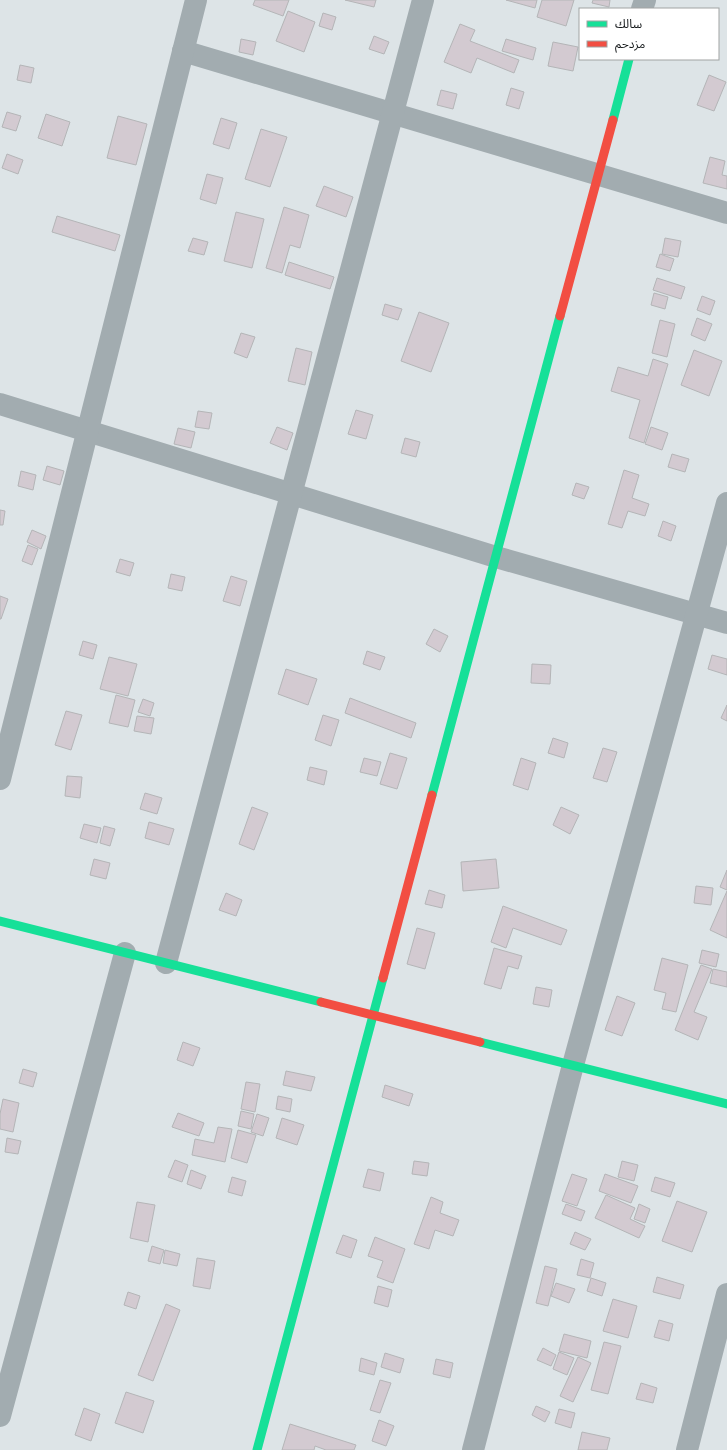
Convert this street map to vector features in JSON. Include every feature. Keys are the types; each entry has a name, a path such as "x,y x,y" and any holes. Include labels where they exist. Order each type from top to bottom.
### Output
{"street":[{"path":"0,779 196,0"},
{"path":"166,963 423,0"},
{"path":"184,51 727,213"},
{"path":"257,1450 629,60"},
{"path":"0,404 496,557 727,623"},
{"path":"473,1450 573,1065 727,503"},
{"path":"0,921 727,1104"},
{"path":"0,1416 125,953"},
{"path":"687,1450 727,1294"}],"building":[{"path":"255,0 289,0 283,16 253,5"},
{"path":"345,0 376,0 374,7"},
{"path":"506,0 537,0 535,8"},
{"path":"542,0 574,0 566,26 537,17"},
{"path":"593,0 610,0 609,7 592,3"},
{"path":"288,11 315,22 304,52 276,41"},
{"path":"323,13 336,17 332,30 319,26"},
{"path":"460,24 475,30 470,41 519,60 514,73 477,58 471,73 444,62"},
{"path":"374,36 389,42 384,54 369,49"},
{"path":"241,39 256,42 253,55 239,52"},
{"path":"506,39 536,48 533,60 502,51"},
{"path":"553,42 578,47 573,71 548,66"},
{"path":"20,65 34,68 31,83 17,80"},
{"path":"709,75 726,82 714,111 697,105"},
{"path":"511,88 524,92 519,109 506,105"},
{"path":"441,90 457,94 453,109 437,105"},
{"path":"7,112 21,116 16,131 2,127"},
{"path":"46,114 70,122 62,146 38,138"},
{"path":"118,116 147,124 136,165 107,158"},
{"path":"221,118 237,123 229,149 213,144"},
{"path":"261,129 287,137 270,187 245,179"},
{"path":"7,154 23,160 18,174 2,168"},
{"path":"710,157 725,161 722,175 727,176 727,189 703,183"},
{"path":"207,174 223,178 216,204 200,199"},
{"path":"324,186 353,197 346,217 316,206"},
{"path":"284,207 309,215 300,248 290,245 282,273 266,268"},
{"path":"236,212 264,219 252,268 224,261"},
{"path":"57,216 120,235 115,251 52,232"},
{"path":"193,238 208,242 204,255 188,251"},
{"path":"665,238 681,241 678,257 662,254"},
{"path":"660,254 674,259 670,271 656,267"},
{"path":"289,262 334,277 330,289 285,275"},
{"path":"657,278 685,287 681,299 653,290"},
{"path":"654,293 668,297 665,309 651,305"},
{"path":"702,296 715,301 710,315 697,310"},
{"path":"385,304 402,309 398,320 382,315"},
{"path":"419,312 449,323 431,372 401,361"},
{"path":"697,318 712,324 705,341 691,335"},
{"path":"660,320 675,324 667,357 652,353"},
{"path":"241,333 255,337 247,358 234,353"},
{"path":"296,348 312,352 305,385 288,381"},
{"path":"694,350 722,361 709,396 681,385"},
{"path":"653,359 668,364 644,443 629,438 640,400 611,391 618,367 648,376"},
{"path":"356,410 373,415 366,439 348,434"},
{"path":"198,411 212,413 209,429 195,427"},
{"path":"277,427 293,433 287,450 270,443"},
{"path":"651,427 668,433 662,450 645,444"},
{"path":"178,428 195,432 191,448 174,444"},
{"path":"405,438 420,442 416,457 401,453"},
{"path":"672,454 689,459 685,472 668,467"},
{"path":"47,466 64,471 60,485 43,480"},
{"path":"624,470 639,475 632,498 649,504 645,516 628,511 622,528 608,524"},
{"path":"21,471 36,475 33,490 18,486"},
{"path":"576,483 589,487 584,499 572,495"},
{"path":"0,510 5,511 3,525 0,525"},
{"path":"663,521 676,526 671,541 658,536"},
{"path":"32,530 46,536 41,549 27,542"},
{"path":"28,545 38,549 32,565 22,561"},
{"path":"120,559 134,563 130,576 116,572"},
{"path":"171,574 185,577 182,591 168,588"},
{"path":"231,576 247,581 240,606 223,601"},
{"path":"0,596 8,599 1,619 0,619"},
{"path":"434,629 448,636 440,652 426,644"},
{"path":"83,641 97,645 93,659 79,655"},
{"path":"367,651 385,657 380,670 363,664"},
{"path":"712,655 727,659 727,675 708,669"},
{"path":"109,657 137,664 128,696 100,689"},
{"path":"532,664 551,665 550,684 531,683"},
{"path":"286,669 317,679 308,705 278,694"},
{"path":"116,695 135,700 128,727 109,723"},
{"path":"350,698 416,723 411,738 345,713"},
{"path":"143,699 154,703 150,716 138,712"},
{"path":"727,705 727,721 721,718"},
{"path":"66,711 82,715 71,750 55,745"},
{"path":"323,715 339,720 331,746 315,740"},
{"path":"137,716 154,718 151,734 134,731"},
{"path":"553,738 568,743 564,758 548,753"},
{"path":"603,748 617,752 607,782 593,778"},
{"path":"390,753 407,758 397,789 380,784"},
{"path":"364,758 381,762 377,776 360,772"},
{"path":"521,758 536,763 528,790 513,785"},
{"path":"310,767 327,771 324,785 307,780"},
{"path":"67,776 82,777 80,798 65,796"},
{"path":"145,793 162,798 157,814 140,809"},
{"path":"252,807 268,813 254,850 239,844"},
{"path":"561,807 579,815 570,834 553,825"},
{"path":"149,822 174,829 169,845 145,838"},
{"path":"84,824 101,828 97,843 80,838"},
{"path":"104,826 115,829 110,846 100,843"},
{"path":"94,859 110,863 106,879 90,875"},
{"path":"496,859 499,888 463,891 461,862"},
{"path":"727,870 727,890 720,887"},
{"path":"696,886 713,888 711,905 694,903"},
{"path":"429,890 445,895 442,908 425,904"},
{"path":"727,891 727,938 710,930"},
{"path":"226,893 242,900 236,916 219,910"},
{"path":"503,906 567,930 561,945 513,928 506,948 491,942"},
{"path":"417,928 435,933 425,969 407,964"},
{"path":"494,948 522,956 518,969 508,966 501,989 484,984"},
{"path":"702,950 719,954 716,967 699,963"},
{"path":"662,958 688,965 676,1012 662,1009 666,993 654,990"},
{"path":"701,965 712,969 694,1012 707,1017 698,1040 675,1030"},
{"path":"713,969 727,972 727,987 710,983"},
{"path":"536,987 552,990 549,1007 533,1004"},
{"path":"617,996 635,1003 622,1036 605,1030"},
{"path":"183,1042 200,1048 193,1066 177,1060"},
{"path":"23,1069 37,1073 33,1087 19,1083"},
{"path":"286,1071 315,1077 311,1091 283,1085"},
{"path":"246,1082 260,1084 255,1112 241,1109"},
{"path":"385,1085 413,1094 409,1106 382,1097"},
{"path":"278,1096 292,1099 290,1112 276,1109"},
{"path":"3,1099 19,1103 13,1132 0,1129 0,1114"},
{"path":"241,1111 254,1114 251,1129 238,1126"},
{"path":"178,1113 204,1123 199,1136 172,1127"},
{"path":"257,1114 269,1118 263,1136 251,1132"},
{"path":"282,1118 304,1125 297,1145 276,1138"},
{"path":"218,1127 232,1129 225,1162 192,1155 195,1139 214,1143"},
{"path":"238,1130 256,1135 247,1163 231,1158"},
{"path":"7,1138 21,1141 18,1154 5,1152"},
{"path":"175,1160 188,1165 182,1182 168,1177"},
{"path":"414,1161 429,1163 427,1176 412,1174"},
{"path":"622,1161 638,1165 634,1181 618,1177"},
{"path":"368,1169 384,1173 380,1191 363,1187"},
{"path":"191,1170 206,1176 201,1189 187,1184"},
{"path":"572,1174 587,1179 577,1206 562,1201"},
{"path":"605,1174 638,1186 631,1203 599,1191"},
{"path":"232,1177 246,1181 242,1196 228,1192"},
{"path":"655,1177 675,1183 670,1197 651,1191"},
{"path":"606,1195 635,1208 630,1219 645,1226 639,1238 595,1218"},
{"path":"431,1197 443,1202 440,1213 459,1220 453,1236 435,1230 429,1249 414,1244"},
{"path":"677,1201 707,1212 692,1252 662,1241"},
{"path":"137,1202 155,1205 148,1242 130,1238"},
{"path":"566,1204 585,1211 581,1221 562,1214"},
{"path":"639,1204 650,1209 645,1223 634,1219"},
{"path":"575,1232 591,1239 585,1250 570,1244"},
{"path":"343,1235 357,1240 351,1258 336,1253"},
{"path":"375,1237 405,1249 393,1283 377,1277 383,1261 368,1256"},
{"path":"152,1246 164,1250 160,1264 148,1261"},
{"path":"165,1250 180,1254 177,1266 163,1263"},
{"path":"197,1258 215,1261 210,1289 193,1286"},
{"path":"581,1259 594,1263 590,1278 577,1275"},
{"path":"545,1266 557,1269 548,1306 536,1303"},
{"path":"657,1277 684,1285 680,1299 653,1292"},
{"path":"591,1278 606,1283 602,1296 587,1291"},
{"path":"556,1283 575,1289 569,1303 551,1296"},
{"path":"378,1286 392,1290 388,1307 374,1303"},
{"path":"128,1292 140,1296 136,1309 124,1305"},
{"path":"613,1299 637,1306 628,1338 603,1331"},
{"path":"166,1304 180,1310 153,1381 138,1375"},
{"path":"659,1320 673,1324 669,1341 654,1337"},
{"path":"564,1334 591,1341 587,1358 559,1351"},
{"path":"604,1342 621,1346 608,1394 591,1390"},
{"path":"543,1348 556,1355 551,1366 537,1360"},
{"path":"559,1352 574,1358 567,1375 553,1369"},
{"path":"385,1353 404,1359 400,1373 381,1367"},
{"path":"578,1357 591,1363 573,1402 560,1396"},
{"path":"361,1358 377,1363 374,1375 359,1371"},
{"path":"436,1359 453,1363 450,1378 433,1374"},
{"path":"380,1380 391,1383 380,1413 370,1410"},
{"path":"641,1383 657,1388 653,1403 636,1399"},
{"path":"126,1392 154,1401 143,1433 115,1423"},
{"path":"536,1406 550,1412 545,1422 532,1415"},
{"path":"84,1408 100,1414 91,1441 75,1435"},
{"path":"559,1409 575,1413 571,1428 555,1423"},
{"path":"379,1420 394,1426 386,1446 372,1441"},
{"path":"290,1424 356,1445 354,1450 326,1450 315,1446 314,1450 282,1450"},
{"path":"582,1432 610,1438 607,1450 578,1450"}],"traffic: fast":[{"path":"613,120 629,60"},
{"path":"432,795 560,316"},
{"path":"0,921 321,1002"},
{"path":"257,1450 383,978"},
{"path":"480,1042 727,1104"}],"traffic: jam":[{"path":"560,316 613,120"},
{"path":"383,978 432,795"},
{"path":"321,1002 480,1042"}]}
